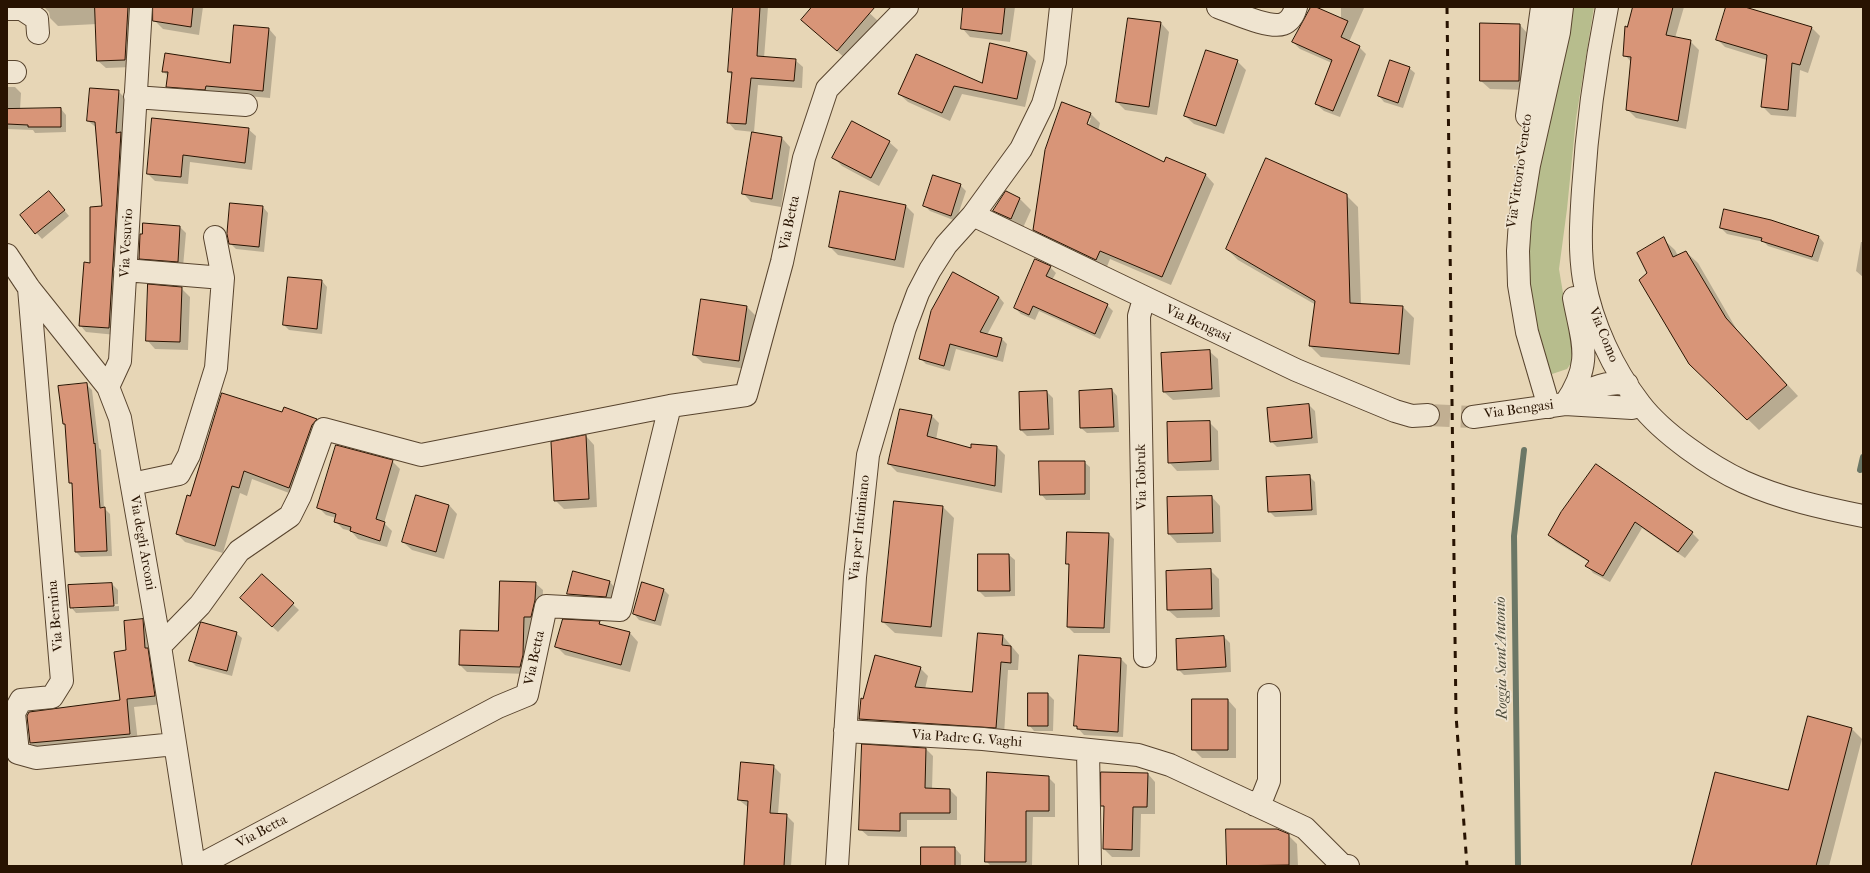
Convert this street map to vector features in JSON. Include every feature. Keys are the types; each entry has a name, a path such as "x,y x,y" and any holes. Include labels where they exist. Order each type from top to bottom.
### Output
{"street":[{"name":"Via Vesuvio","path":"108,387 120,361 141,7"},
{"name":"Via Betta","path":"160,646 200,605 239,551 290,516 300,496 324,428 421,456 670,406 746,396 782,262 804,158 827,89 907,7"},
{"name":"Via per Intimiano","path":"837,866 855,577 868,456 905,328 918,293 930,270 946,245 973,215 1021,150 1043,104 1055,62 1061,7"},
{"path":"1218,7 1265,22 1282,25 1293,15 1296,7"},
{"path":"1528,7 1538,29"},
{"name":"Via Vittorio Veneto","path":"1542,7 1526,123 1518,165 1512,224 1510,264 1514,303 1551,406"},
{"path":"1551,406 1527,332 1519,285 1518,252 1520,221 1528,165 1557,39 1562,7"},
{"name":"Via Como","path":"1607,7 1588,117 1581,246 1584,280 1593,315 1603,341 1640,405 1668,432 1719,469 1744,482 1802,502 1863,516"},
{"path":"7,9 22,9 37,19 38,33"},
{"path":"136,97 246,105"},
{"name":"Via Bengasi","path":"973,215 1144,299 1296,370 1395,412 1412,416 1428,415"},
{"path":"132,484 179,474 189,455 216,368 223,278 215,237"},
{"name":"Via Bengasi","path":"1551,406 1578,383 1584,352 1580,323 1571,282 1574,261 1581,246"},
{"name":"Via degli Arconi","path":"7,255 29,288 108,387 120,418 160,646 194,866"},
{"path":"125,270 223,278"},
{"name":"Via Bernina","path":"29,288 62,681 52,697 21,700 14,713 18,753 36,758 175,744"},
{"name":"Via Tobruk","path":"1144,299 1139,316 1145,656"},
{"name":"Via Bengasi","path":"1551,406 1581,394 1600,384 1627,384"},
{"name":"Via Bengasi","path":"1473,417 1551,406 1632,408 1640,405"},
{"name":"Via Betta","path":"198,866 498,707 527,695 546,606 620,610 670,406"},
{"path":"1255,805 1263,796 1269,781 1269,695"},
{"name":"Via Padre G. Vaghi","path":"845,732 983,739 1138,755 1151,758 1170,765 1305,828 1343,866 1348,866"},
{"path":"1088,750 1090,866"}],"green space":[{"path":"1567,7 1594,7 1576,119 1559,269 1567,317 1575,338 1572,362 1567,369 1552,374 1545,371 1522,261"}],"building":[{"path":"95,7 128,7 125,60 97,61"},
{"path":"153,7 193,7 191,27 153,21"},
{"path":"733,7 760,7 757,56 796,59 794,81 751,78 746,124 727,123 732,72 728,72"},
{"path":"812,7 875,7 837,51 801,20"},
{"path":"963,7 1005,7 1002,34 961,29"},
{"path":"1311,7 1316,7 1348,21 1341,37 1360,46 1333,111 1315,104 1332,60 1292,42"},
{"path":"1633,7 1673,7 1666,35 1691,40 1678,121 1626,110 1631,57 1623,56 1625,26 1627,27"},
{"path":"1726,7 1745,7 1812,27 1800,65 1792,63 1788,110 1761,107 1767,55 1716,40"},
{"path":"1128,18 1161,22 1149,107 1116,102"},
{"path":"1480,23 1520,24 1519,81 1480,81"},
{"path":"234,25 269,28 263,91 206,86 205,90 166,87 168,72 162,72 165,53 230,63"},
{"path":"990,43 1027,52 1017,99 954,86 942,113 898,94 916,54 982,83"},
{"path":"1206,50 1238,60 1216,126 1184,116"},
{"path":"1390,60 1410,67 1398,103 1378,96"},
{"path":"90,88 119,90 116,133 121,132 109,328 79,326 84,262 90,263 90,207 102,206 95,122 87,121"},
{"path":"1062,102 1091,113 1087,124 1164,162 1166,157 1206,174 1162,277 1100,251 1096,260 1033,230 1045,150"},
{"path":"61,108 61,127 28,127 28,125 7,124 7,109"},
{"path":"152,118 249,128 245,163 183,155 181,177 147,174"},
{"path":"852,121 890,141 871,178 832,158"},
{"path":"752,132 782,137 772,199 742,194"},
{"path":"1266,158 1347,194 1350,303 1403,306 1399,354 1309,346 1315,301 1226,249"},
{"path":"933,175 961,184 951,216 923,206"},
{"path":"49,191 65,210 35,234 20,215"},
{"path":"840,191 906,205 895,260 829,247"},
{"path":"1006,191 1020,198 1011,219 993,211"},
{"path":"230,203 263,206 259,247 229,244 227,234"},
{"path":"1724,209 1771,220 1819,236 1812,257 1761,241 1762,238 1720,228"},
{"path":"143,223 180,226 178,262 139,259 140,234 142,234"},
{"path":"1664,237 1673,257 1686,251 1726,318 1787,385 1747,420 1689,364 1639,280 1647,273 1637,253"},
{"path":"1035,259 1051,266 1046,276 1108,304 1095,334 1033,306 1029,315 1014,308"},
{"path":"953,272 999,297 980,332 1002,338 997,357 950,344 944,366 919,359 931,311"},
{"path":"288,277 322,280 317,329 283,325"},
{"path":"148,284 182,287 180,342 146,341"},
{"path":"701,299 747,306 739,361 693,355"},
{"path":"1210,350 1212,389 1163,392 1161,353"},
{"path":"87,383 94,444 95,443 100,508 105,507 107,551 75,552 72,483 69,483 65,424 63,424 58,386"},
{"path":"1112,389 1114,427 1080,428 1079,391"},
{"path":"1047,391 1049,429 1020,430 1019,392"},
{"path":"222,393 282,412 284,407 317,419 312,425 289,488 244,471 239,488 232,486 215,546 176,534 187,495 190,496"},
{"path":"1309,404 1312,438 1270,442 1267,408"},
{"path":"900,409 932,415 927,436 971,448 971,444 997,446 995,486 888,464"},
{"path":"1210,421 1211,461 1168,463 1167,422"},
{"path":"586,435 589,499 554,501 551,442"},
{"path":"336,445 393,460 376,519 385,522 380,541 350,531 351,527 334,522 336,514 317,508"},
{"path":"1039,461 1085,461 1085,494 1040,495"},
{"path":"1596,464 1693,532 1678,552 1635,522 1603,576 1585,566 1589,561 1548,535 1561,512"},
{"path":"1310,475 1312,510 1268,512 1266,477"},
{"path":"416,495 449,505 436,552 402,542"},
{"path":"1212,496 1213,533 1168,534 1167,497"},
{"path":"894,501 943,506 931,627 882,622"},
{"path":"1067,532 1109,533 1104,628 1067,627 1069,564 1066,564"},
{"path":"978,554 1009,554 1010,591 978,591"},
{"path":"1211,569 1212,609 1167,610 1166,571"},
{"path":"573,571 610,581 606,597 567,594"},
{"path":"262,574 294,603 272,627 240,598"},
{"path":"500,581 536,582 535,600 531,617 524,617 523,655 520,667 459,665 460,630 498,631"},
{"path":"642,582 664,589 655,621 633,614"},
{"path":"112,583 114,606 70,608 68,585"},
{"path":"143,619 145,648 148,648 155,696 127,699 130,734 30,743 27,716 29,712 120,700 114,652 126,650 124,621"},
{"path":"563,619 600,621 599,624 630,632 621,665 555,647"},
{"path":"201,622 237,632 227,671 189,661"},
{"path":"978,633 1003,635 1002,645 1011,646 1011,663 1001,662 996,728 859,719 861,698 863,699 875,655 921,667 915,687 972,692"},
{"path":"1224,636 1226,667 1177,670 1176,639"},
{"path":"1079,655 1121,658 1118,732 1077,729 1077,726 1074,726"},
{"path":"1028,693 1048,693 1048,726 1028,726"},
{"path":"1192,699 1228,699 1228,750 1192,750"},
{"path":"1808,716 1852,728 1816,866 1691,866 1715,772 1788,790"},
{"path":"862,744 926,748 925,788 950,789 950,813 900,813 900,831 859,830"},
{"path":"741,762 774,765 770,813 787,814 784,866 744,866 748,801 738,800"},
{"path":"987,772 1049,776 1049,811 1026,811 1026,862 985,862"},
{"path":"1101,772 1148,773 1147,807 1133,807 1132,850 1103,849 1104,806 1101,806"},
{"path":"1226,829 1277,829 1289,834 1289,865 1227,866"},
{"path":"921,847 955,847 955,866 921,866"}],"waterway":[{"name":"Roggia Sant'Antonio","path":"1518,866 1514,536 1524,450"},
{"name":"Roggia Sant'Antonio","path":"1860,470 1863,457"}],"tunnel":[{"path":"1428,415 1473,417"}],"railway":[{"path":"1447,7 1456,715 1467,866"}]}
